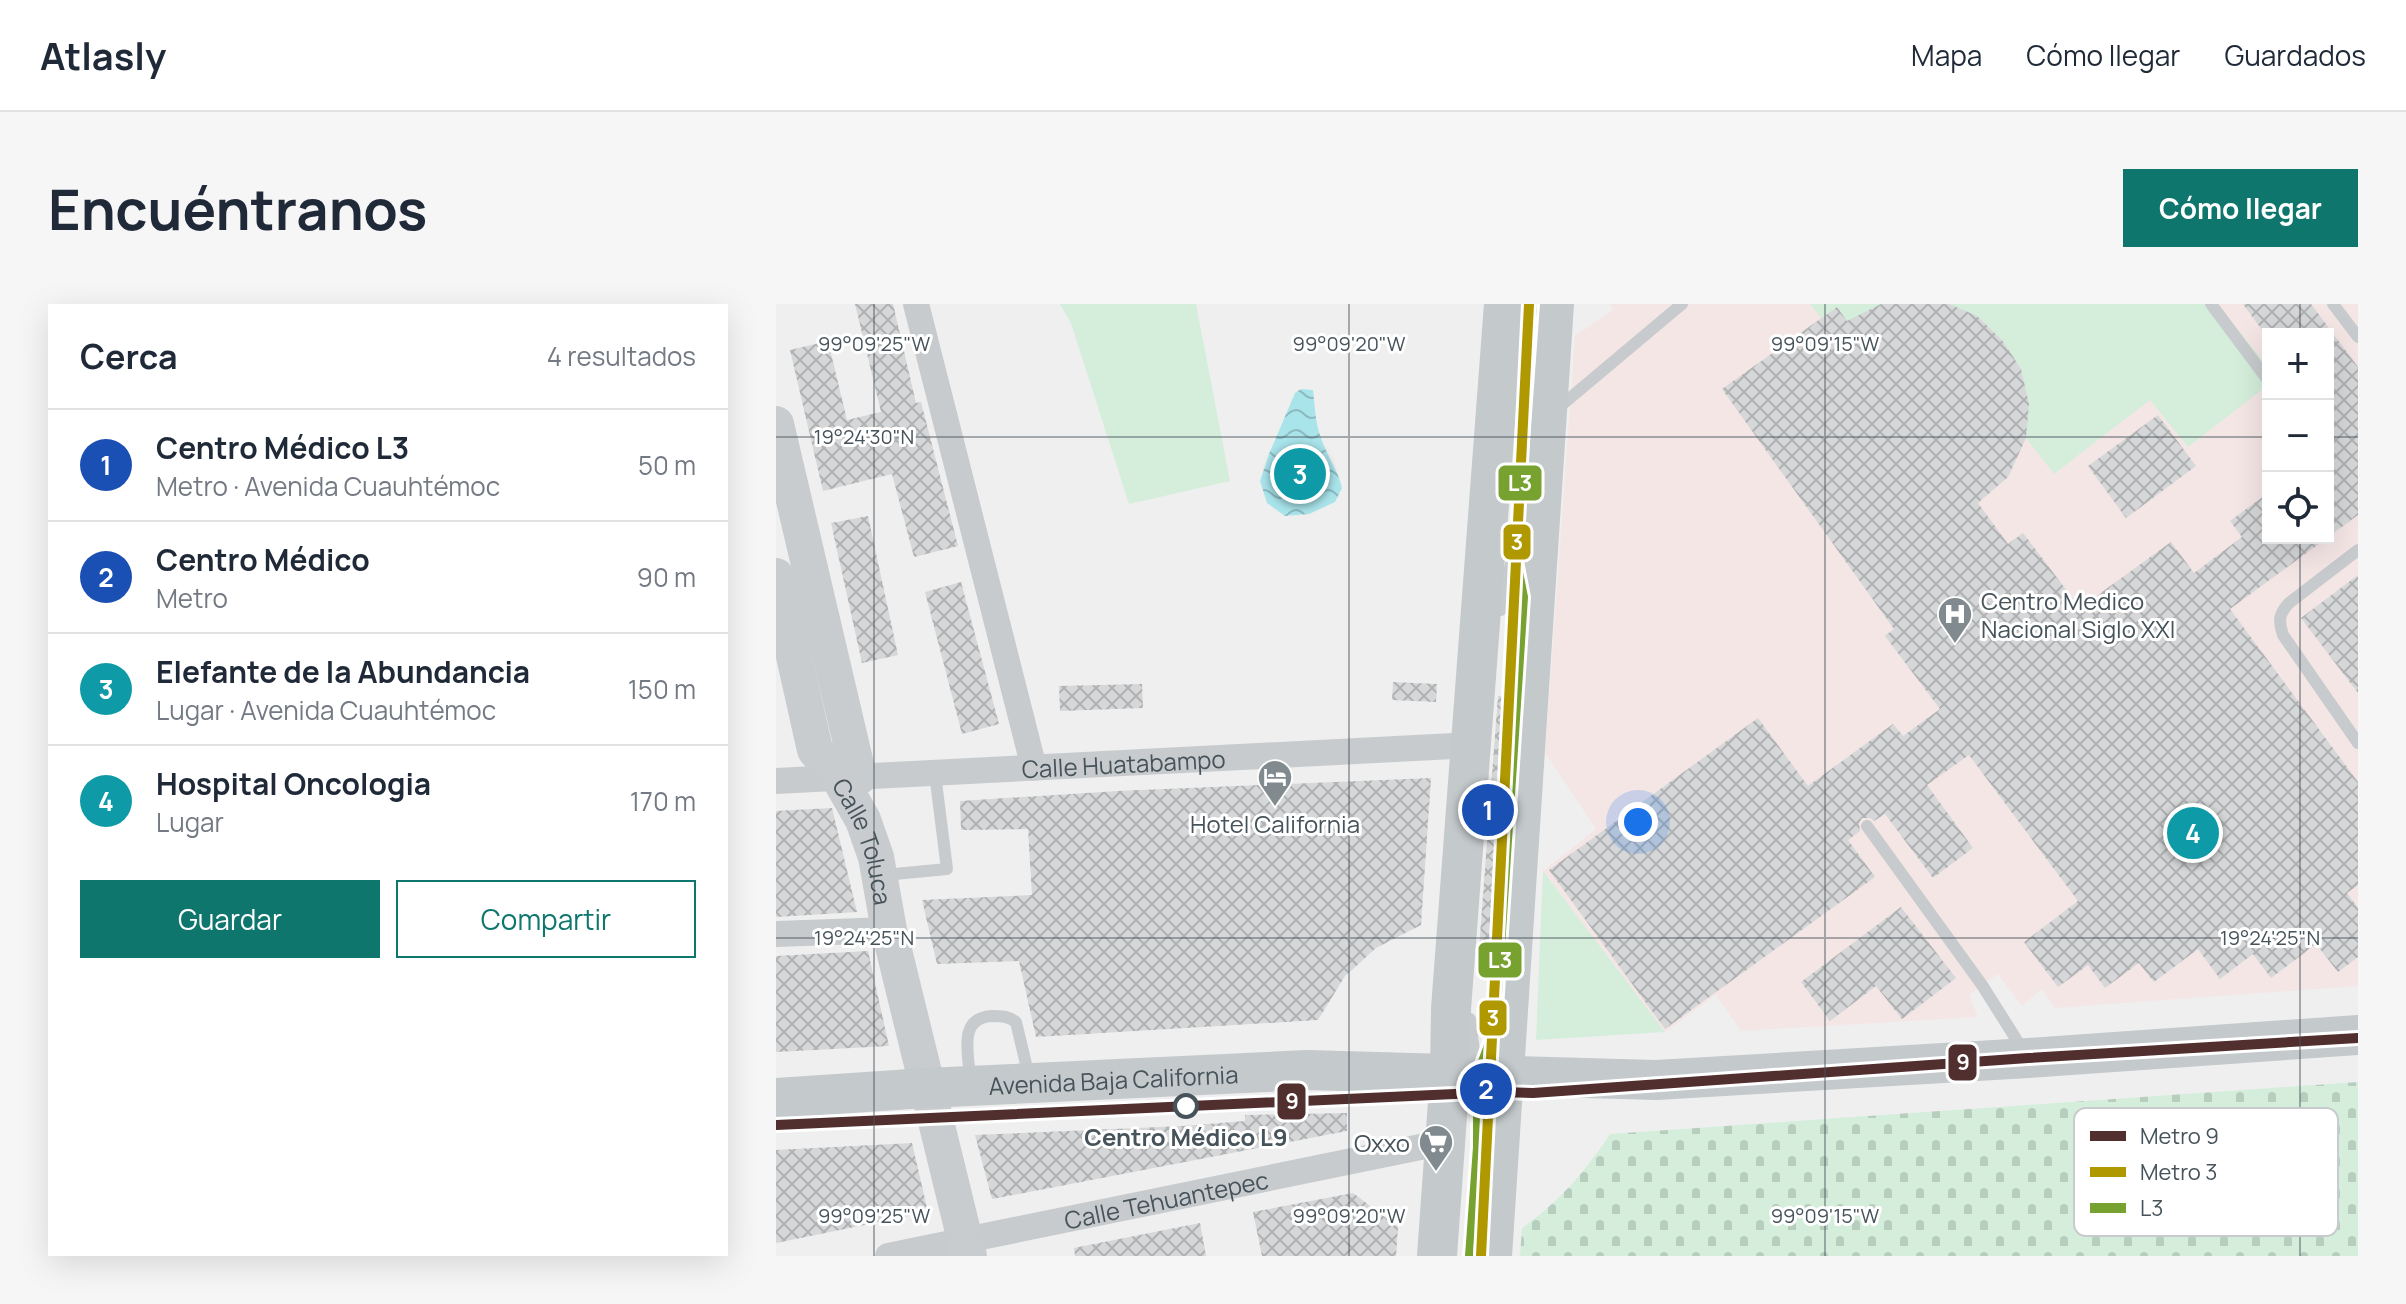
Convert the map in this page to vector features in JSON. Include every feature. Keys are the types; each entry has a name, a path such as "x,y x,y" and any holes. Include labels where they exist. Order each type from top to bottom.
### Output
{"main road":[{"path":"1437,1256 1445,1142 1478,1075 1451,1009 1504,304"},
{"path":"1492,1256 1478,1075 1546,419 1554,304"},
{"name":"Avenida Baja California","path":"776,1098 1307,1070 1656,1080 2358,1035"}],"street":[{"path":"916,304 1034,768"},
{"name":"Calle Toluca","path":"776,424 849,777 881,876 889,930 967,1248"},
{"name":"Calle Toluca","path":"776,576 815,750 849,777"},
{"name":"Calle Huatabampo","path":"776,781 1473,745"},
{"path":"776,934 889,930"},
{"name":"Calle Tehuantepec","path":"888,1256 967,1248 1445,1142"}],"lane":[{"path":"1499,630 1501,599 1515,551 1533,304"},
{"path":"1546,419 1682,304"},
{"path":"2211,304 2262,372"},
{"path":"2333,304 2358,337"},
{"path":"2358,550 2289,603 2281,612 2279,622 2283,635 2358,743"},
{"path":"1478,1075 1496,1023 1524,597 1515,551"},
{"path":"881,876 947,869 935,774"},
{"path":"1867,826 1982,985 2028,1058"},
{"path":"1469,1256 1477,1147 1478,1075 1470,1026 1471,1006"},
{"path":"970,1086 970,1025 976,1019 1003,1016 1010,1017 1020,1029 1031,1083"}],"shaded area":[{"name":"Centro Medico Nacional Siglo XXI","path":"1610,304 2358,304 2358,986 2055,1008 2042,989 2022,1006 1998,974 1969,995 1978,1017 1741,1031 1716,995 1665,1032 1543,871 1596,829 1545,753 1575,336 1613,310"}],"green space":[{"path":"1060,304 1196,304 1230,481 1129,504 1071,323"},
{"path":"1810,304 1882,304 1847,321 1837,307 1821,318"},
{"path":"1948,304 2217,304 2262,360 2262,390 2188,447 2150,400 2054,474 2026,438 2029,404 2021,369 2002,340 1977,316"},
{"path":"1543,871 1665,1032 1536,1040"},
{"path":"2358,1082 2358,1256 1520,1256 1522,1228 1570,1186 1610,1134"}],"water":[{"path":"1301,389 1313,390 1318,430 1342,488 1335,502 1309,514 1285,516 1267,503 1260,481 1295,393"}],"building":[{"path":"855,304 893,304 916,403 921,402 958,546 914,557 892,474 823,491 790,350 828,341 847,420 881,412"},
{"path":"1881,304 1949,304 1977,316 2002,340 2021,369 2029,404 2026,438 2008,477 1978,503 2008,544 2023,533 2080,608 2171,542 2194,573 2242,537 2230,521 2262,497 2262,544 2319,544 2230,609 2358,782 2358,885 2347,893 2358,908 2358,957 2338,972 2316,944 2271,978 2253,954 2220,979 2198,949 2154,982 2139,963 2105,988 2088,965 2058,987 2024,942 2078,901 1969,755 1927,785 1973,848 1933,878 1885,814 1874,821 1862,818 1860,831 1848,840 1875,877 1665,1029 1549,870 1758,718 1808,786 1893,724 1903,736 1940,709 1885,636 1894,629 1722,389 1837,307 1847,321"},
{"path":"2243,304 2311,304 2329,328 2262,328"},
{"path":"2334,335 2358,367 2358,515 2334,533"},
{"path":"2158,415 2196,466 2126,518 2088,466"},
{"path":"868,516 898,655 862,663 831,523"},
{"path":"2358,575 2358,693 2301,618"},
{"path":"961,582 999,724 962,734 925,592"},
{"path":"1393,682 1437,684 1436,702 1392,700"},
{"path":"1142,684 1143,708 1060,711 1059,686"},
{"path":"1498,696 1505,696 1489,950 1479,949"},
{"path":"1431,778 1421,925 1376,948 1345,976 1318,1020 1036,1037 1019,961 937,964 922,900 1032,895 1028,829 961,830 960,801"},
{"path":"832,808 857,912 776,917 776,811"},
{"path":"1901,907 1956,978 1902,1019 1876,986 1830,1021 1801,982"},
{"path":"868,951 889,1046 776,1052 776,956"},
{"path":"1347,1113 1347,1131 992,1199 975,1135 1183,1126 1245,1121 1245,1115"},
{"path":"912,1143 928,1212 776,1243 776,1150"},
{"path":"1353,1193 1398,1227 1396,1256 1262,1256 1253,1212"},
{"path":"1200,1223 1206,1256 1075,1256 1074,1248"}],"metro line":[{"name":"3","path":"1481,1256 1529,304"},
{"name":"9","path":"776,1125 1498,1092 1533,1093 2358,1038"}],"transit line":[{"name":"L3","path":"1469,1256 1477,1147 1477,1075 1496,1023 1524,597 1515,551 1533,304"}],"place":[{"name":"Elefante de la Abundancia","path":"1300,474"},
{"name":"Centro Medico Nacional Siglo XXI","path":"1955,645"},
{"name":"Hotel California","path":"1275,808"},
{"name":"Centro Médico L3","path":"1488,810"},
{"name":"Hospital Oncologia","path":"2193,833"},
{"name":"Centro Médico","path":"1486,1089"},
{"name":"Centro Médico L9","path":"1186,1106"},
{"name":"Oxxo","path":"1436,1173"}]}
